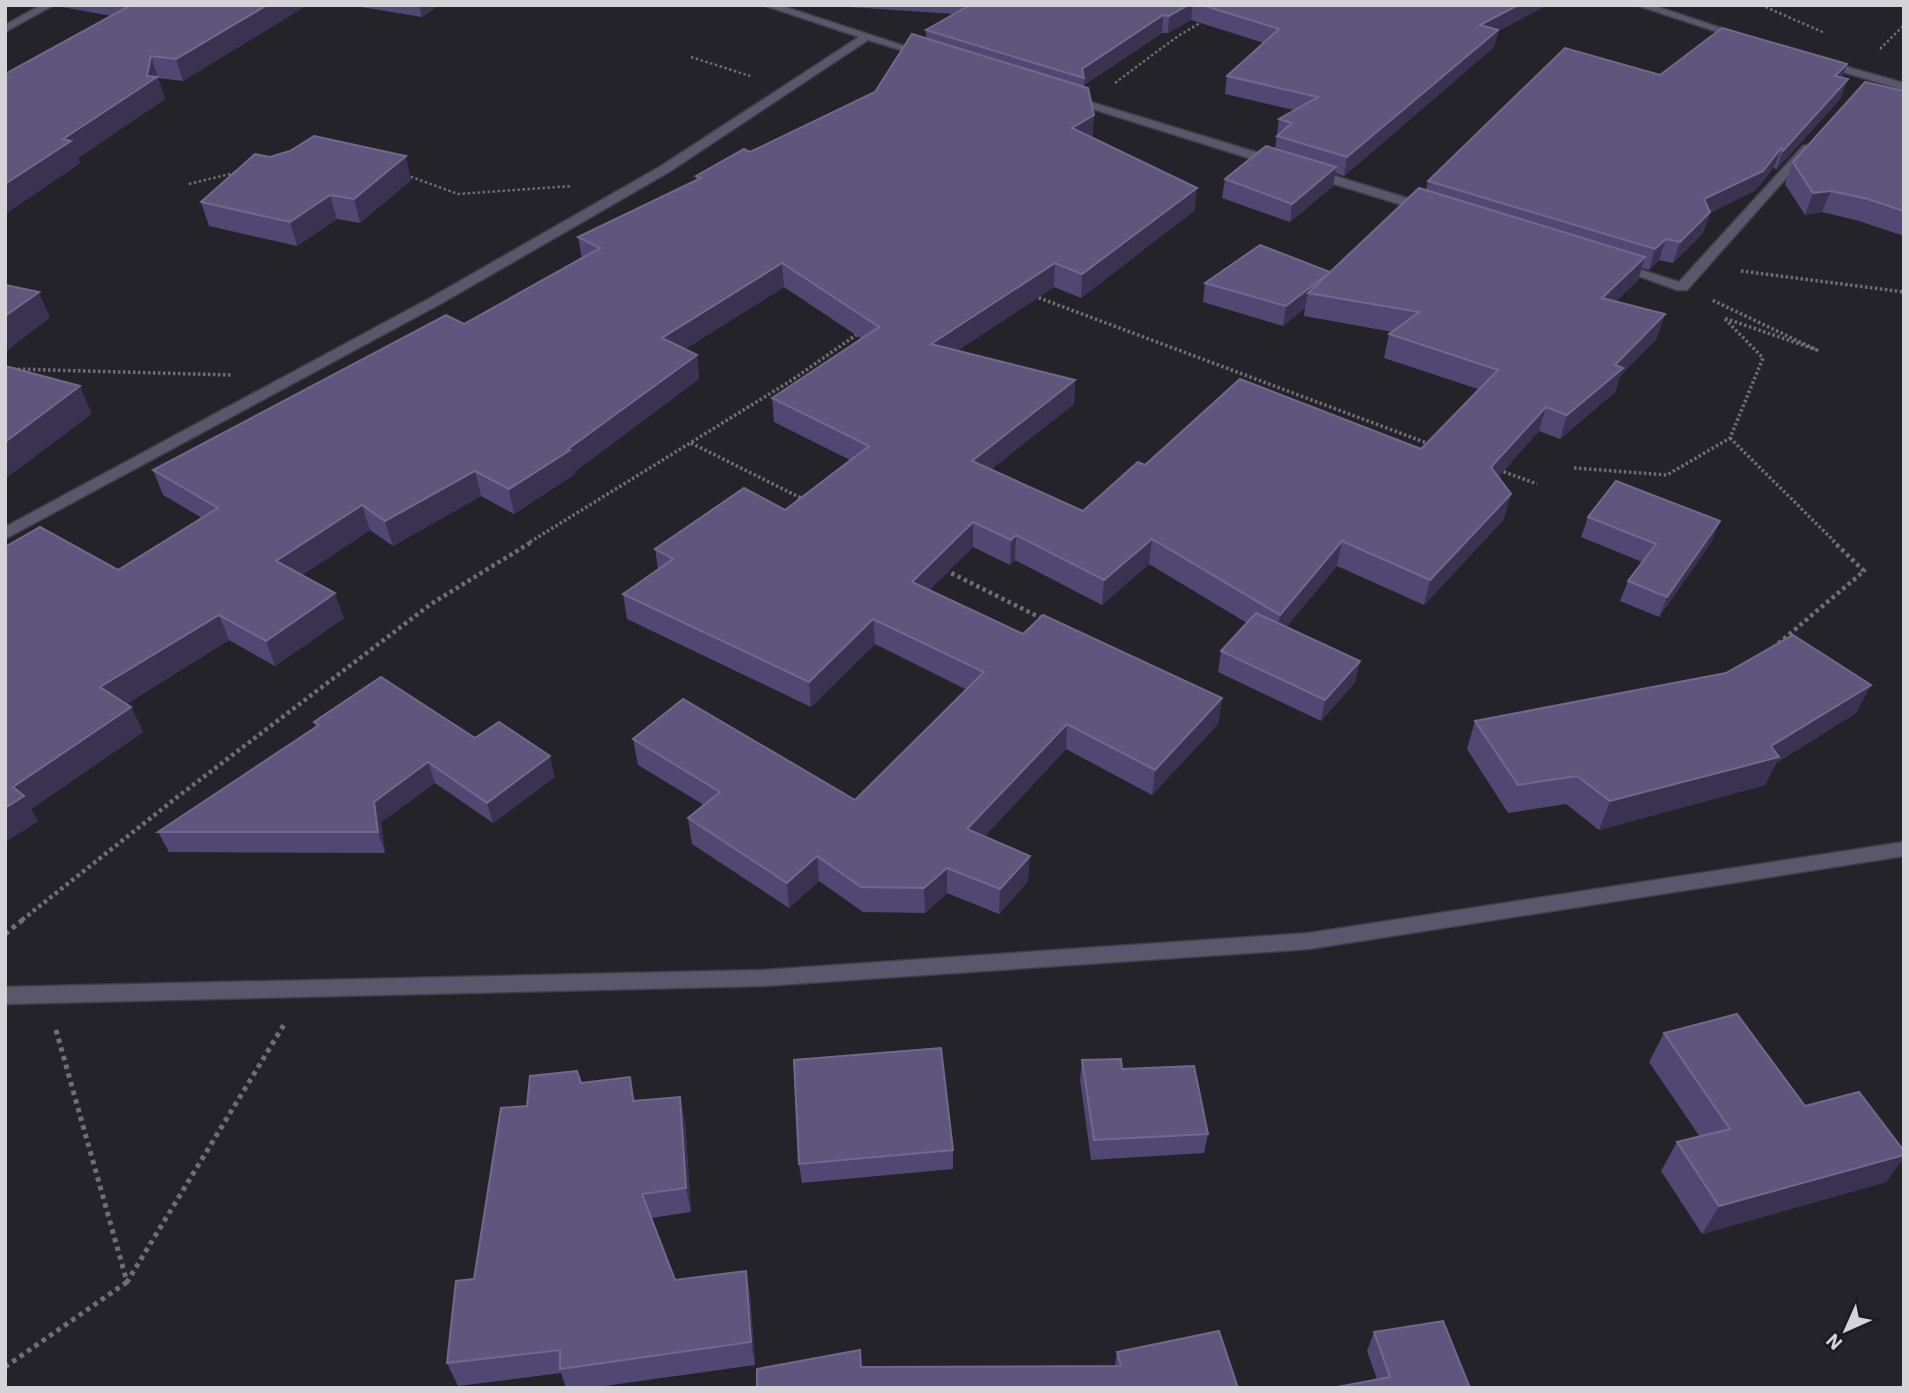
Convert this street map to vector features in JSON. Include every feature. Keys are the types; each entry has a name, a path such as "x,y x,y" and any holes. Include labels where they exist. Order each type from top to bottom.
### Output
{"street":[{"path":"5,29 48,5"},
{"path":"768,5 933,57"},
{"path":"1641,5 1755,41"},
{"path":"5,534 438,300 625,192 867,36"},
{"path":"1806,57 1904,87"},
{"path":"1861,87 1870,77"},
{"path":"1064,97 1290,166"},
{"path":"1604,263 1682,287 1816,137"},
{"path":"1303,170 1434,210"},
{"path":"5,996 763,978 1309,942 1904,849"}],"path":[{"path":"1761,5 1828,34"},
{"path":"1122,78 1178,36 1206,19"},
{"path":"691,57 789,88"},
{"path":"190,184 239,172"},
{"path":"403,174 458,194 573,186"},
{"path":"1702,266 1904,292"},
{"path":"1574,468 1667,475 1730,438 1763,358 1724,318 1817,350 1682,287"},
{"path":"1032,295 1433,446"},
{"path":"5,934 176,798 431,604 792,380 868,326"},
{"path":"13,369 295,376"},
{"path":"1730,438 1864,571 1763,656"},
{"path":"690,443 813,504"},
{"path":"1498,470 1537,485"},
{"path":"936,565 1046,620"},
{"path":"5,1367 127,1282 306,989"},
{"path":"46,995 127,1282"}],"building":[{"path":"131,5 267,5 176,59 151,56 147,76 157,77 63,139 71,141 5,184 5,74"},
{"path":"970,5 1188,5 1169,16 1163,15 1082,69 1084,78 926,30"},
{"path":"1202,5 1518,5 1480,25 1498,30 1347,157 1277,136 1292,123 1279,119 1318,97 1227,76 1279,29"},
{"path":"1722,28 1847,64 1835,76 1848,79 1783,151 1781,148 1763,171 1704,199 1710,212 1680,242 1666,239 1655,249 1428,181 1565,48 1660,75"},
{"path":"912,34 1088,88 1094,115 1072,128 1197,188 1082,274 1055,263 931,344 1075,380 972,461 1083,511 1138,462 1145,465 1240,379 1421,449 1498,370 1389,334 1419,312 1308,293 1419,188 1645,257 1602,298 1665,314 1615,365 1623,368 1567,415 1546,407 1491,467 1511,494 1430,580 1342,541 1280,615 1152,539 1104,580 1016,535 1011,540 973,522 912,582 1023,634 1043,615 1222,698 1155,770 1067,724 967,829 1030,856 1000,889 947,868 924,888 861,887 817,856 787,883 688,818 720,792 633,739 683,699 855,800 984,672 873,619 809,682 623,594 673,559 655,549 744,488 785,510 869,446 772,398 879,327 782,263 662,338 697,355 568,449 570,450 509,489 475,471 385,521 362,505 276,561 335,593 266,641 219,615 100,687 131,707 13,787 24,796 5,808 5,547 40,527 118,570 218,508 153,470 446,315 464,324 600,248 578,237 701,178 696,176 744,149 750,152 875,92"},
{"path":"1865,82 1904,91 1904,211 1831,191 1813,193 1793,162"},
{"path":"314,136 406,156 354,199 330,195 290,222 201,202 255,154 270,157 290,151"},
{"path":"1266,146 1336,167 1292,204 1225,179"},
{"path":"1260,245 1330,272 1286,306 1205,283"},
{"path":"5,285 39,292 5,316"},
{"path":"5,366 80,386 5,442"},
{"path":"1616,481 1720,521 1667,597 1628,581 1656,544 1588,517"},
{"path":"1256,613 1360,661 1325,700 1221,651"},
{"path":"1793,635 1871,685 1771,746 1779,757 1610,801 1577,776 1518,785 1475,721 1726,673"},
{"path":"381,677 475,738 499,722 550,756 487,803 428,762 374,802 378,832 158,832 319,725 314,722"},
{"path":"1737,1014 1805,1106 1859,1092 1904,1151 1904,1155 1719,1206 1677,1142 1730,1129 1664,1033"},
{"path":"941,1048 953,1150 799,1164 794,1060"},
{"path":"1121,1059 1122,1069 1194,1066 1208,1134 1094,1140 1082,1060"},
{"path":"577,1071 581,1083 630,1077 633,1101 680,1097 686,1188 642,1194 675,1280 746,1271 751,1342 560,1369 560,1350 447,1363 456,1281 474,1279 501,1108 527,1106 530,1076"},
{"path":"1443,1321 1470,1388 1332,1388 1390,1377 1374,1332"},
{"path":"1219,1331 1238,1388 757,1388 757,1369 860,1350 861,1367 1121,1366 1117,1352"}]}
